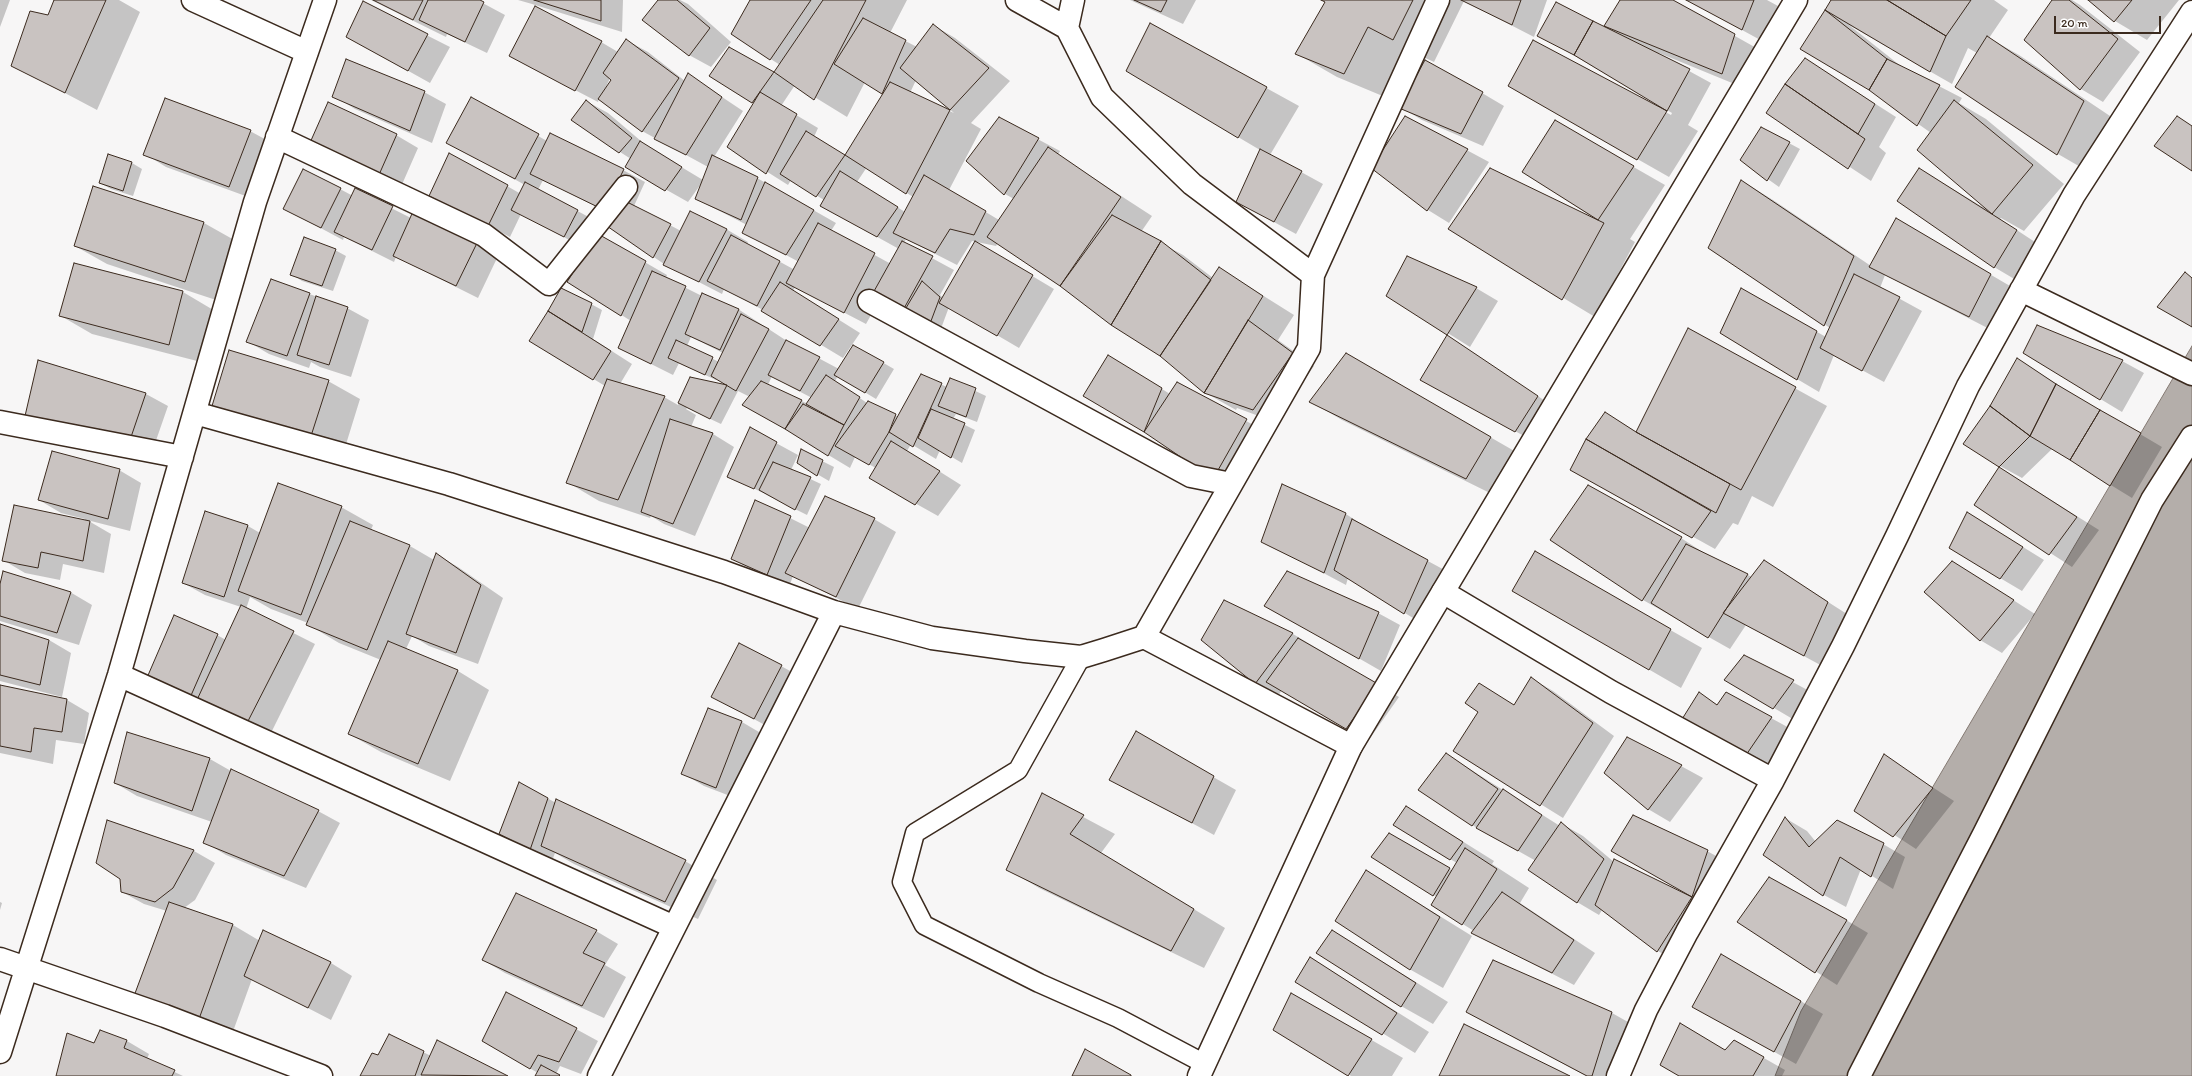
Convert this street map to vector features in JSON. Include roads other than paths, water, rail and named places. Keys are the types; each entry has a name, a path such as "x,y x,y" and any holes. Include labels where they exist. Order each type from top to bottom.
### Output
{"main road":[{"path":"193,0 307,52"},
{"path":"0,1052 25,968 119,675 255,202 325,0"},
{"path":"1017,0 1067,28 1102,97 1192,184 1313,275"},
{"path":"1067,28 1073,0"},
{"path":"195,413 449,484 724,572 834,612 932,638 1081,657 1144,637 1308,348 1313,275 1438,0"},
{"path":"1202,1070 1351,746 1796,0"},
{"path":"1618,1076 1646,1010 1773,780 1897,536 1968,386 2074,196 2192,12"},
{"path":"278,137 484,235 549,284 626,187"},
{"path":"2021,290 2192,374"},
{"path":"869,301 1190,476 1231,484"},
{"path":"0,422 182,457"},
{"path":"1859,1076 1984,834 2152,500 2192,437"},
{"path":"1443,592 1611,692 1773,780"},
{"path":"599,1076 834,612"},
{"path":"1144,637 1351,746"},
{"path":"119,675 674,927"},
{"path":"0,959 172,1019 321,1076"}],"lane":[{"path":"1081,657 1018,770 915,833 902,882 924,925 1039,983 1118,1018 1202,1070"}]}
